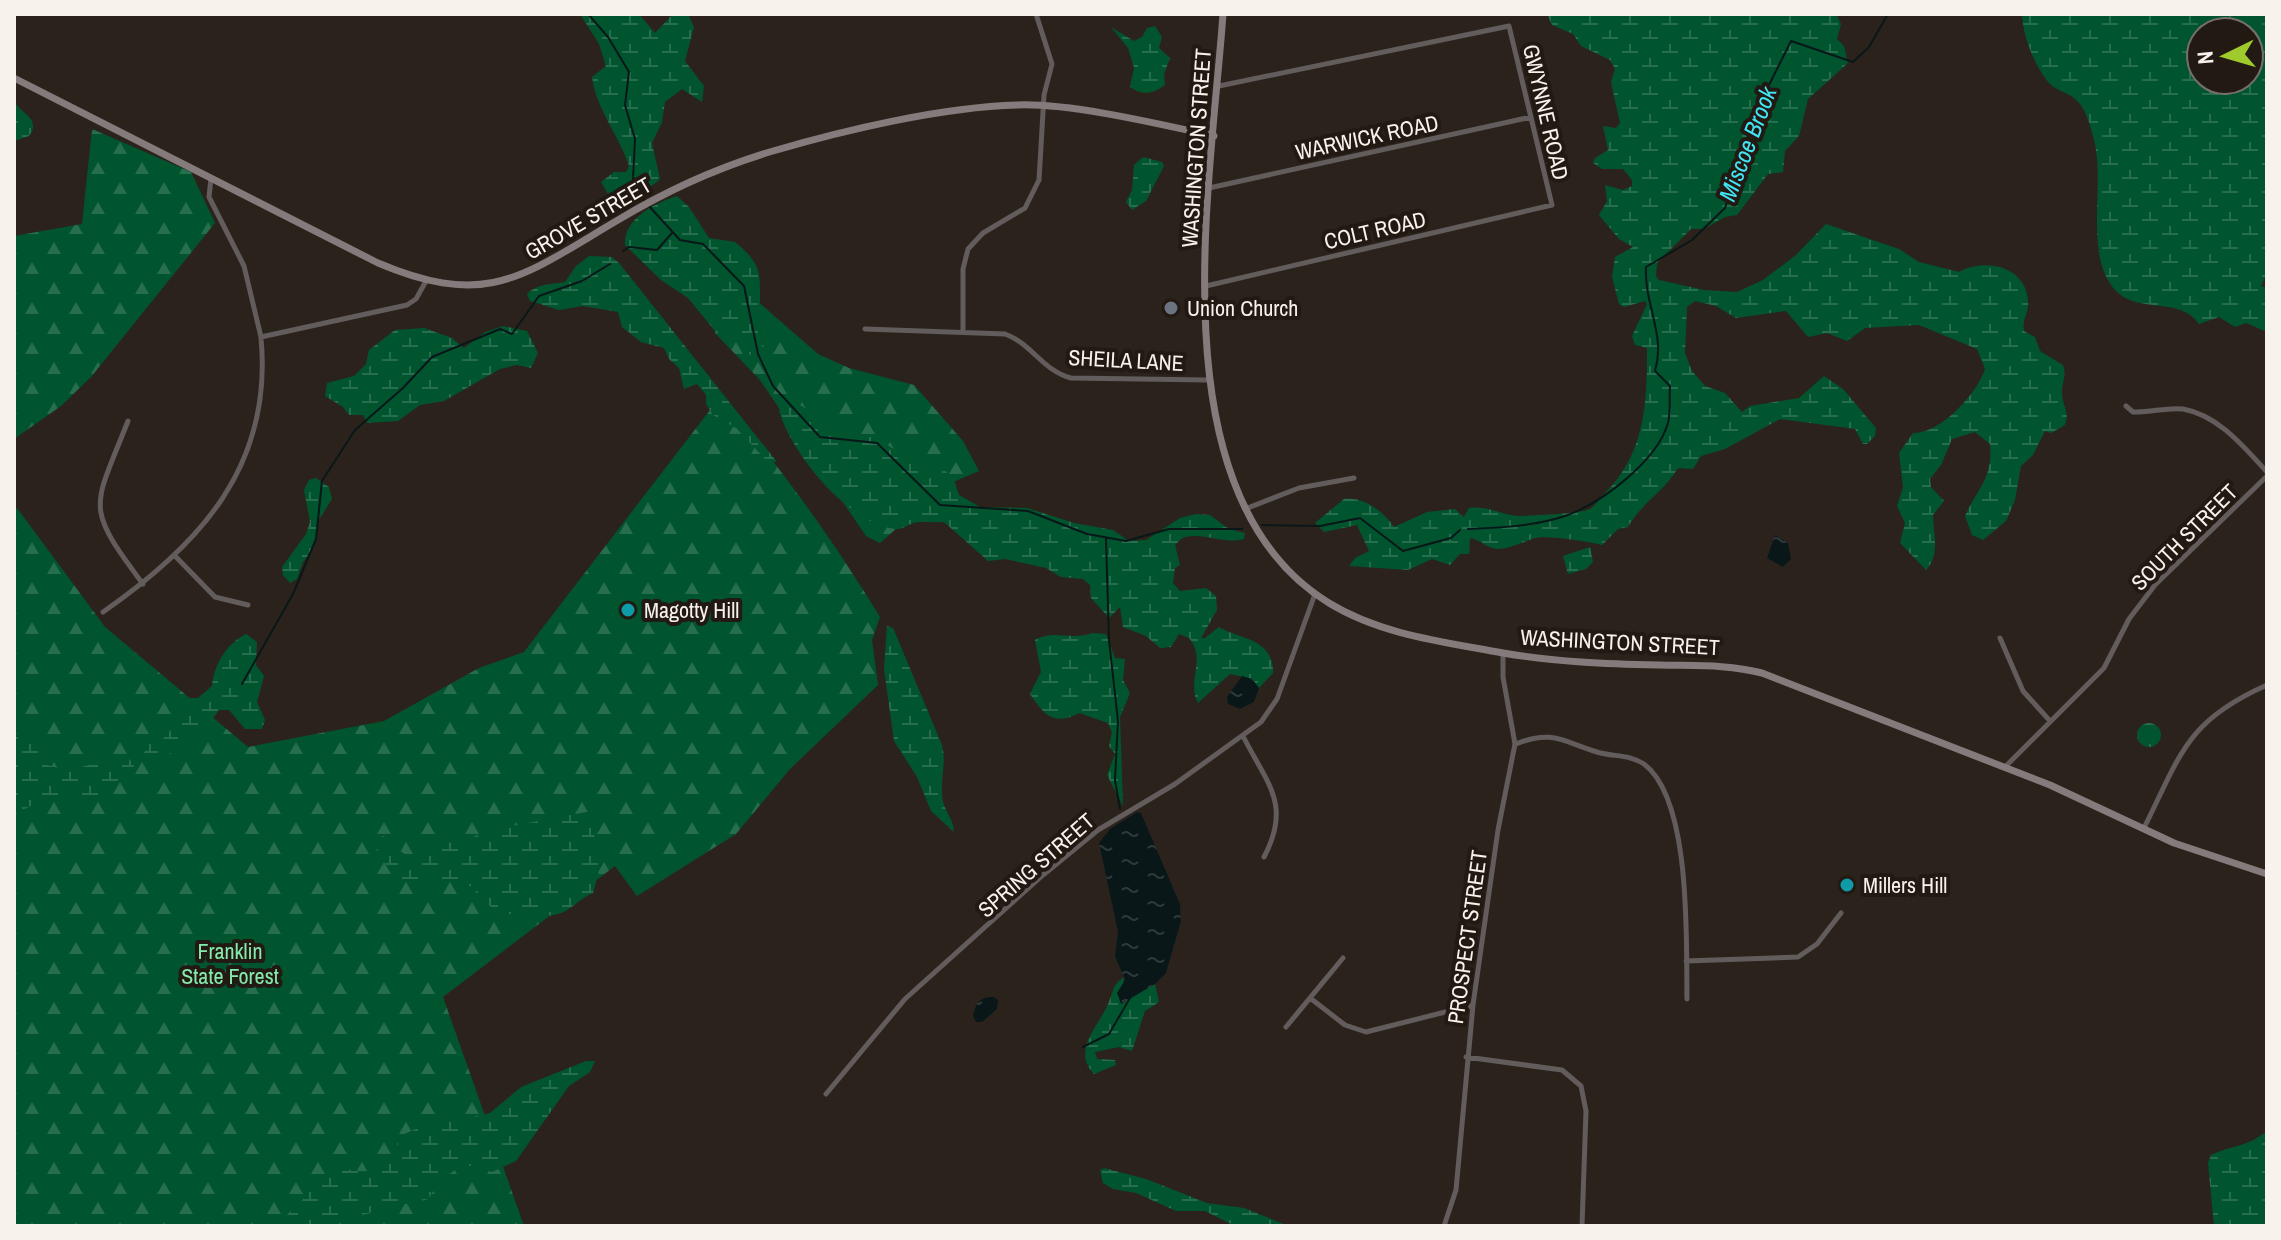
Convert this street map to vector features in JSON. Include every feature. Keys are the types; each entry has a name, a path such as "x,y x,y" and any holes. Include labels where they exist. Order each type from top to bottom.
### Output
{"main road":[{"name":"WASHINGTON STREET","path":"1223,14 1209,188 1207,380 1232,474 1245,509 1268,546 1315,594 1378,626 1503,653 1573,662 1738,668 1762,673 2004,767 2181,846 2267,874"},
{"name":"GROVE STREET","path":"14,78 378,263 426,281 479,284 514,279 542,267 646,203 751,158 818,139 978,108 1043,107 1214,136"}],"street":[{"path":"963,331 965,257 979,235 1015,217 1033,197 1040,176 1043,107 1052,64 1036,14"},
{"name":"GWYNNE ROAD","path":"1219,86 1509,26 1552,205"},
{"name":"WARWICK ROAD","path":"1209,188 1531,117"},
{"path":"103,612 176,557 224,497 251,440 262,397 261,337 244,266 209,197 211,177"},
{"name":"COLT ROAD","path":"1206,286 1552,205"},
{"path":"261,337 407,305 416,299 426,281"},
{"name":"SHEILA LANE","path":"865,329 995,332 1014,337 1048,367 1066,377 1207,380"},
{"path":"2126,406 2133,412 2172,409 2198,414 2231,434 2267,474"},
{"path":"128,421 100,492 100,519 107,537 143,584"},
{"name":"SOUTH STREET","path":"2004,767 2104,668 2141,601 2267,474"},
{"path":"1245,509 1299,488 1354,478"},
{"path":"176,557 215,597 248,605"},
{"name":"SPRING STREET","path":"826,1094 905,999 1043,875 1098,830 1175,784 1261,722 1277,699 1315,594"},
{"path":"2000,638 2023,691 2050,721"},
{"name":"PROSPECT STREET","path":"1444,1226 1456,1190 1466,1057 1498,830 1515,744 1503,677 1503,653"},
{"path":"1676,665 1678,675"},
{"path":"2144,828 2181,751 2197,728 2224,706 2267,685"},
{"path":"1243,736 1278,809 1277,829 1264,857"},
{"path":"1515,744 1539,737 1566,738 1594,751 1637,760 1652,771 1662,789 1683,855 1687,999"},
{"path":"1686,961 1798,957 1817,944 1841,913"},
{"path":"1286,1027 1343,958"},
{"path":"1310,998 1345,1025 1366,1032 1473,1005"},
{"path":"1466,1057 1553,1068 1569,1074 1581,1086 1586,1111 1582,1226"}],"green space":[{"path":"580,14 639,14 655,33 673,14 688,14 694,27 685,61 704,86 702,102 682,89 665,102 662,122 652,143 660,179 621,202 612,201 601,182 614,172 626,172 629,166 594,89 592,77 606,66 599,44"},
{"path":"1547,14 1836,14 1841,24 1837,39 1844,46 1848,63 1808,99 1799,136 1785,151 1783,172 1768,174 1737,215 1725,217 1704,229 1691,229 1657,263 1656,276 1659,280 1704,290 1737,292 1763,280 1796,255 1826,224 1899,249 1919,262 1959,272 1993,266 2014,274 2027,293 2024,331 2035,337 2040,351 2063,365 2062,397 2067,416 2065,425 2051,433 2045,431 2033,455 2021,466 2015,500 2006,521 1983,540 1972,535 1965,516 1989,466 1990,444 1975,432 1952,439 1941,465 1930,479 1931,487 1944,501 1933,515 1935,550 1926,570 1900,543 1905,523 1897,506 1903,487 1899,453 1913,433 1924,432 1946,420 1974,390 1985,369 1977,349 1919,325 1865,328 1847,341 1827,333 1808,337 1786,311 1736,318 1716,306 1695,301 1687,307 1685,353 1692,371 1705,386 1725,393 1742,412 1750,406 1799,398 1824,376 1843,389 1876,428 1875,436 1863,444 1855,429 1780,419 1725,449 1701,456 1693,469 1678,468 1628,527 1618,529 1602,545 1541,537 1499,549 1470,538 1469,554 1460,554 1450,565 1432,559 1408,570 1349,566 1355,558 1369,551 1357,525 1324,532 1315,523 1344,499 1359,500 1373,506 1394,527 1427,512 1455,509 1464,517 1469,508 1490,509 1516,516 1585,511 1594,506 1617,479 1636,445 1644,407 1647,348 1635,345 1632,336 1647,304 1645,301 1624,307 1619,304 1612,277 1615,257 1633,247 1619,239 1599,215 1607,201 1605,185 1623,190 1632,186 1632,180 1623,169 1602,169 1593,163 1595,158 1608,150 1603,126 1616,128 1620,123 1611,82 1615,69 1610,60 1581,46 1573,34 1552,25"},
{"path":"2022,14 2267,14 2267,273 2261,286 2267,288 2267,332 2246,323 2235,327 2219,317 2199,324 2181,310 2136,302 2116,291 2106,276 2100,258 2097,238 2097,154 2088,121 2078,102 2051,85 2043,75 2025,32"},
{"path":"1155,26 1162,37 1159,48 1170,58 1164,74 1165,85 1144,93 1130,87 1134,68 1128,48 1111,27 1134,41 1142,37 1147,28"},
{"path":"14,90 16,104 30,118 33,126 29,136 14,141"},
{"path":"92,129 191,172 215,223 91,377 61,406 14,439 14,236 82,224"},
{"path":"1143,157 1162,162 1164,166 1146,201 1132,210 1126,202 1132,190 1134,165"},
{"path":"677,196 689,207 709,238 735,242 755,263 765,336 759,358 750,355 733,330 724,339 719,336 688,298 661,280 625,245 629,227 642,213"},
{"path":"589,256 612,257 619,263 777,462 767,461 736,428 713,415 706,404 706,395 697,384 684,389 679,368 669,359 664,348 641,342 622,327 618,312 583,306 559,310 530,301 527,294 544,285 565,282 576,266"},
{"path":"756,300 818,354 849,368 914,385 963,441 979,471 946,485 880,543 866,536 760,380 715,333 737,302"},
{"path":"503,326 527,331 538,353 531,368 517,365 500,369 444,401 420,405 398,421 367,423 363,415 349,415 343,407 325,396 327,383 354,376 366,364 369,350 395,330 424,328 452,338 464,348 485,332"},
{"name":"Franklin State Forest","path":"714,388 802,499 880,617 872,640 878,685 790,769 736,834 637,896 615,866 443,997 524,1226 14,1226 14,511 17,508 105,627 248,747 384,721 479,668 524,652 720,397"},
{"path":"789,392 798,404 816,414 837,434 846,438 872,437 922,464 941,468 953,477 959,495 980,507 1027,508 1074,523 1113,530 1129,541 1146,540 1180,518 1196,514 1210,515 1229,529 1245,533 1244,539 1236,540 1198,536 1182,538 1175,545 1180,565 1175,568 1173,583 1180,591 1206,588 1216,596 1217,610 1201,638 1219,627 1254,641 1268,653 1273,673 1259,688 1252,679 1230,674 1198,703 1194,687 1196,654 1189,638 1179,634 1171,647 1160,648 1146,636 1123,627 1120,607 1109,618 1091,598 1090,585 1083,579 1061,577 1046,568 1005,559 988,561 944,522 916,522 897,529 873,522 838,498 807,464 785,427 779,410"},
{"path":"316,478 329,487 332,499 318,521 314,547 303,562 297,579 290,583 283,575 282,567 306,534 310,522 304,490 309,480"},
{"path":"1590,547 1593,562 1586,569 1568,574 1563,556"},
{"path":"887,626 893,628 942,745 943,802 954,832 931,811 917,777 894,741 884,669"},
{"path":"246,634 257,642 256,665 264,676 257,702 265,720 262,729 245,729 229,710 219,710 197,740 170,753 159,763 141,762 147,745 162,740 176,724 187,698 198,698 212,686 222,656"},
{"path":"1106,634 1115,658 1125,659 1123,680 1130,693 1120,717 1123,806 1107,775 1115,754 1109,746 1112,732 1108,723 1079,713 1063,719 1051,717 1030,694 1041,672 1035,640 1049,635"},
{"path":"2149,723 2158,726 2161,735 2158,744 2149,747 2140,744 2137,735 2140,726"},
{"path":"25,733 35,741 42,762 51,766 72,768 126,755 134,765 132,775 107,786 102,795 41,801 14,814 14,738"},
{"path":"597,810 602,815 594,841 600,867 593,893 553,915 498,914 465,881 429,878 397,882 372,842 378,834 412,856 430,843 458,843 490,830"},
{"path":"1124,977 1121,1003 1155,984 1159,1002 1145,1011 1132,1051 1119,1047 1095,1052 1097,1059 1115,1060 1116,1065 1094,1074 1085,1056 1086,1047 1115,986"},
{"path":"586,1061 595,1061 590,1072 569,1086 516,1161 492,1172 463,1164 440,1181 428,1199 418,1202 316,1225 287,1223 287,1215 303,1199 304,1190 341,1168 364,1171 385,1167 397,1157 397,1141 402,1135 436,1120 456,1121 490,1113 521,1087"},
{"path":"2267,1134 2267,1226 2214,1226 2208,1163 2211,1155 2252,1141"},
{"path":"1104,1168 1146,1179 1207,1203 1244,1208 1289,1226 1235,1226 1205,1211 1176,1211 1136,1193 1113,1189 1103,1183 1100,1170"}],"water":[{"path":"1775,535 1788,543 1791,559 1783,567 1767,558"},
{"path":"1242,676 1252,679 1259,688 1254,702 1240,709 1228,704 1227,697"},
{"path":"1137,812 1141,813 1180,904 1181,921 1166,973 1155,984 1121,1004 1117,993 1125,980 1115,956 1118,932 1099,843 1110,829"},
{"path":"994,997 998,1000 997,1009 982,1022 976,1022 973,1016 977,1004 982,999"}],"waterway":[{"name":"Miscoe Brook","path":"588,14 608,37 629,72 625,105 635,139 633,179 644,200"},
{"name":"Miscoe Brook","path":"1468,529 1529,524 1580,510 1626,479 1652,452 1668,423 1670,386 1655,371 1658,344 1646,267 1692,240 1725,208 1756,111 1791,41 1853,62 1869,47 1888,14"},
{"name":"Miscoe Brook","path":"648,205 680,240 703,244 744,286 758,354 773,386 820,437 877,443 940,505 1028,511 1087,534 1126,541 1169,529 1242,529"},
{"path":"623,251 629,247 657,250 672,233"},
{"path":"242,684 293,594 316,539 322,481 355,430 403,388 432,357 500,329 512,334 539,296 582,281 610,264"},
{"name":"Miscoe Brook","path":"1262,525 1320,526 1360,518 1403,551 1451,538 1460,530"},
{"path":"1106,539 1109,640 1118,721 1115,780 1120,809"},
{"path":"1083,1047 1109,1034 1130,998"}],"place":[{"name":"Union Church","path":"1171,308"},
{"name":"Magotty Hill","path":"628,610"},
{"name":"Millers Hill","path":"1847,885"}]}
